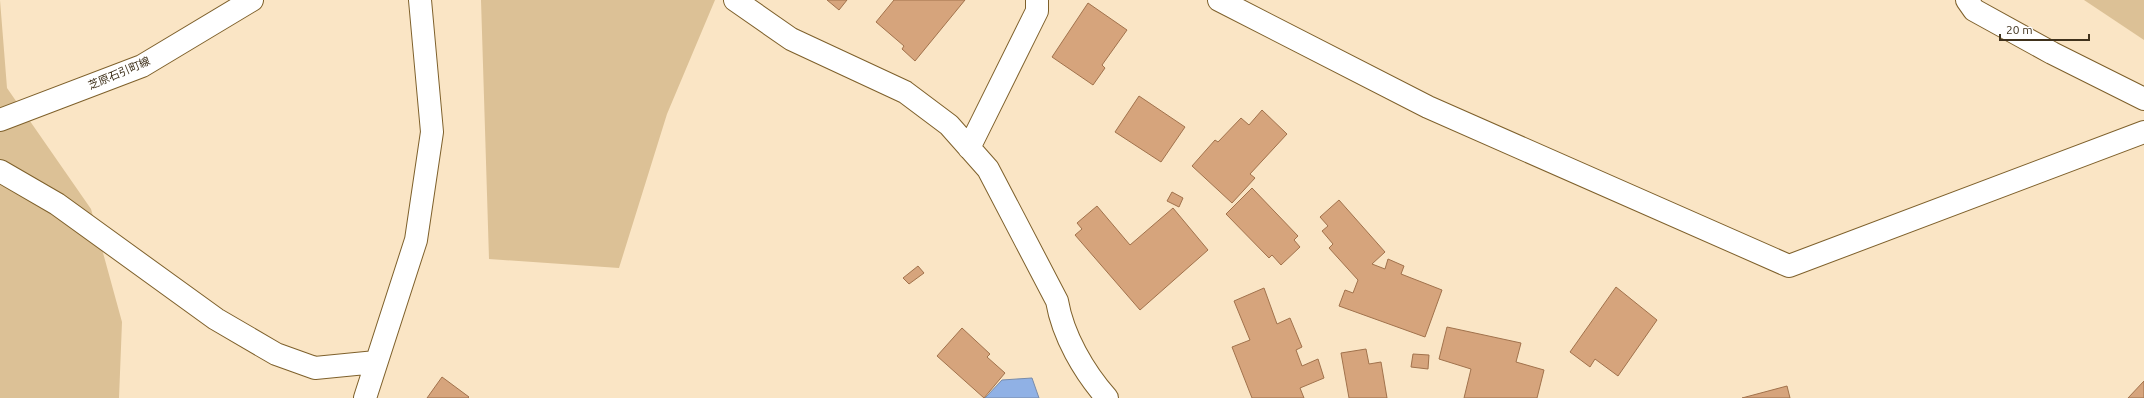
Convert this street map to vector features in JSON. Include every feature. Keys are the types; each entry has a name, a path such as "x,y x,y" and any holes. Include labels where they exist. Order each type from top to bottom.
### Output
{"street":[{"name":"芝原石引町線","path":"0,120 142,66 252,0"},
{"path":"365,398 416,240 432,132 420,0"},
{"path":"735,0 792,39 905,92 949,126 988,169 1057,301 1060,318 1089,378 1107,398"},
{"path":"969,148 1037,11 1037,0"},
{"path":"1218,0 1428,107 1788,266 2144,132"},
{"path":"1967,0 1974,10 1981,14 2052,53 2144,99"},
{"path":"0,171 57,204 216,319 276,354 315,368 376,362"}],"shaded area":[{"path":"0,0 7,88 91,209 122,322 119,398 0,398"},
{"path":"481,0 715,0 667,114 619,268 489,259"},
{"path":"2084,0 2144,0 2144,40"}],"water":[{"path":"1032,378 1039,398 985,398 1002,380"}],"building":[{"path":"827,0 847,0 839,10"},
{"path":"894,0 965,0 915,61 902,49 904,46 876,22"},
{"path":"1088,3 1127,30 1102,65 1105,68 1093,85 1052,57"},
{"path":"1139,96 1185,127 1161,162 1115,132"},
{"path":"1262,110 1287,134 1250,174 1255,178 1232,203 1192,166 1215,140 1218,142 1241,118 1249,125"},
{"path":"1252,188 1298,236 1294,240 1300,247 1281,265 1272,255 1269,258 1226,214"},
{"path":"1172,192 1183,198 1179,207 1167,201"},
{"path":"1339,200 1385,252 1372,264 1385,269 1388,259 1404,266 1401,274 1442,290 1425,337 1339,306 1345,290 1353,293 1358,280 1329,248 1333,244 1322,231 1328,226 1320,217"},
{"path":"1097,206 1130,245 1173,208 1208,250 1140,310 1075,235 1082,229 1077,223"},
{"path":"918,266 924,273 909,284 903,278"},
{"path":"1616,287 1657,320 1618,376 1595,359 1590,367 1570,352"},
{"path":"1264,288 1277,324 1290,318 1302,347 1296,350 1302,366 1318,359 1324,378 1300,388 1304,398 1252,398 1232,347 1250,340 1234,301"},
{"path":"1447,327 1521,343 1516,362 1544,370 1537,398 1464,398 1471,369 1439,359"},
{"path":"962,328 990,354 987,357 1005,373 984,398 937,356"},
{"path":"1366,349 1369,364 1381,362 1387,398 1349,398 1341,353"},
{"path":"1413,354 1429,355 1428,369 1411,367"},
{"path":"442,377 469,397 427,398"},
{"path":"2144,381 2144,398 2128,398"},
{"path":"1787,386 1790,398 1742,398"}]}
